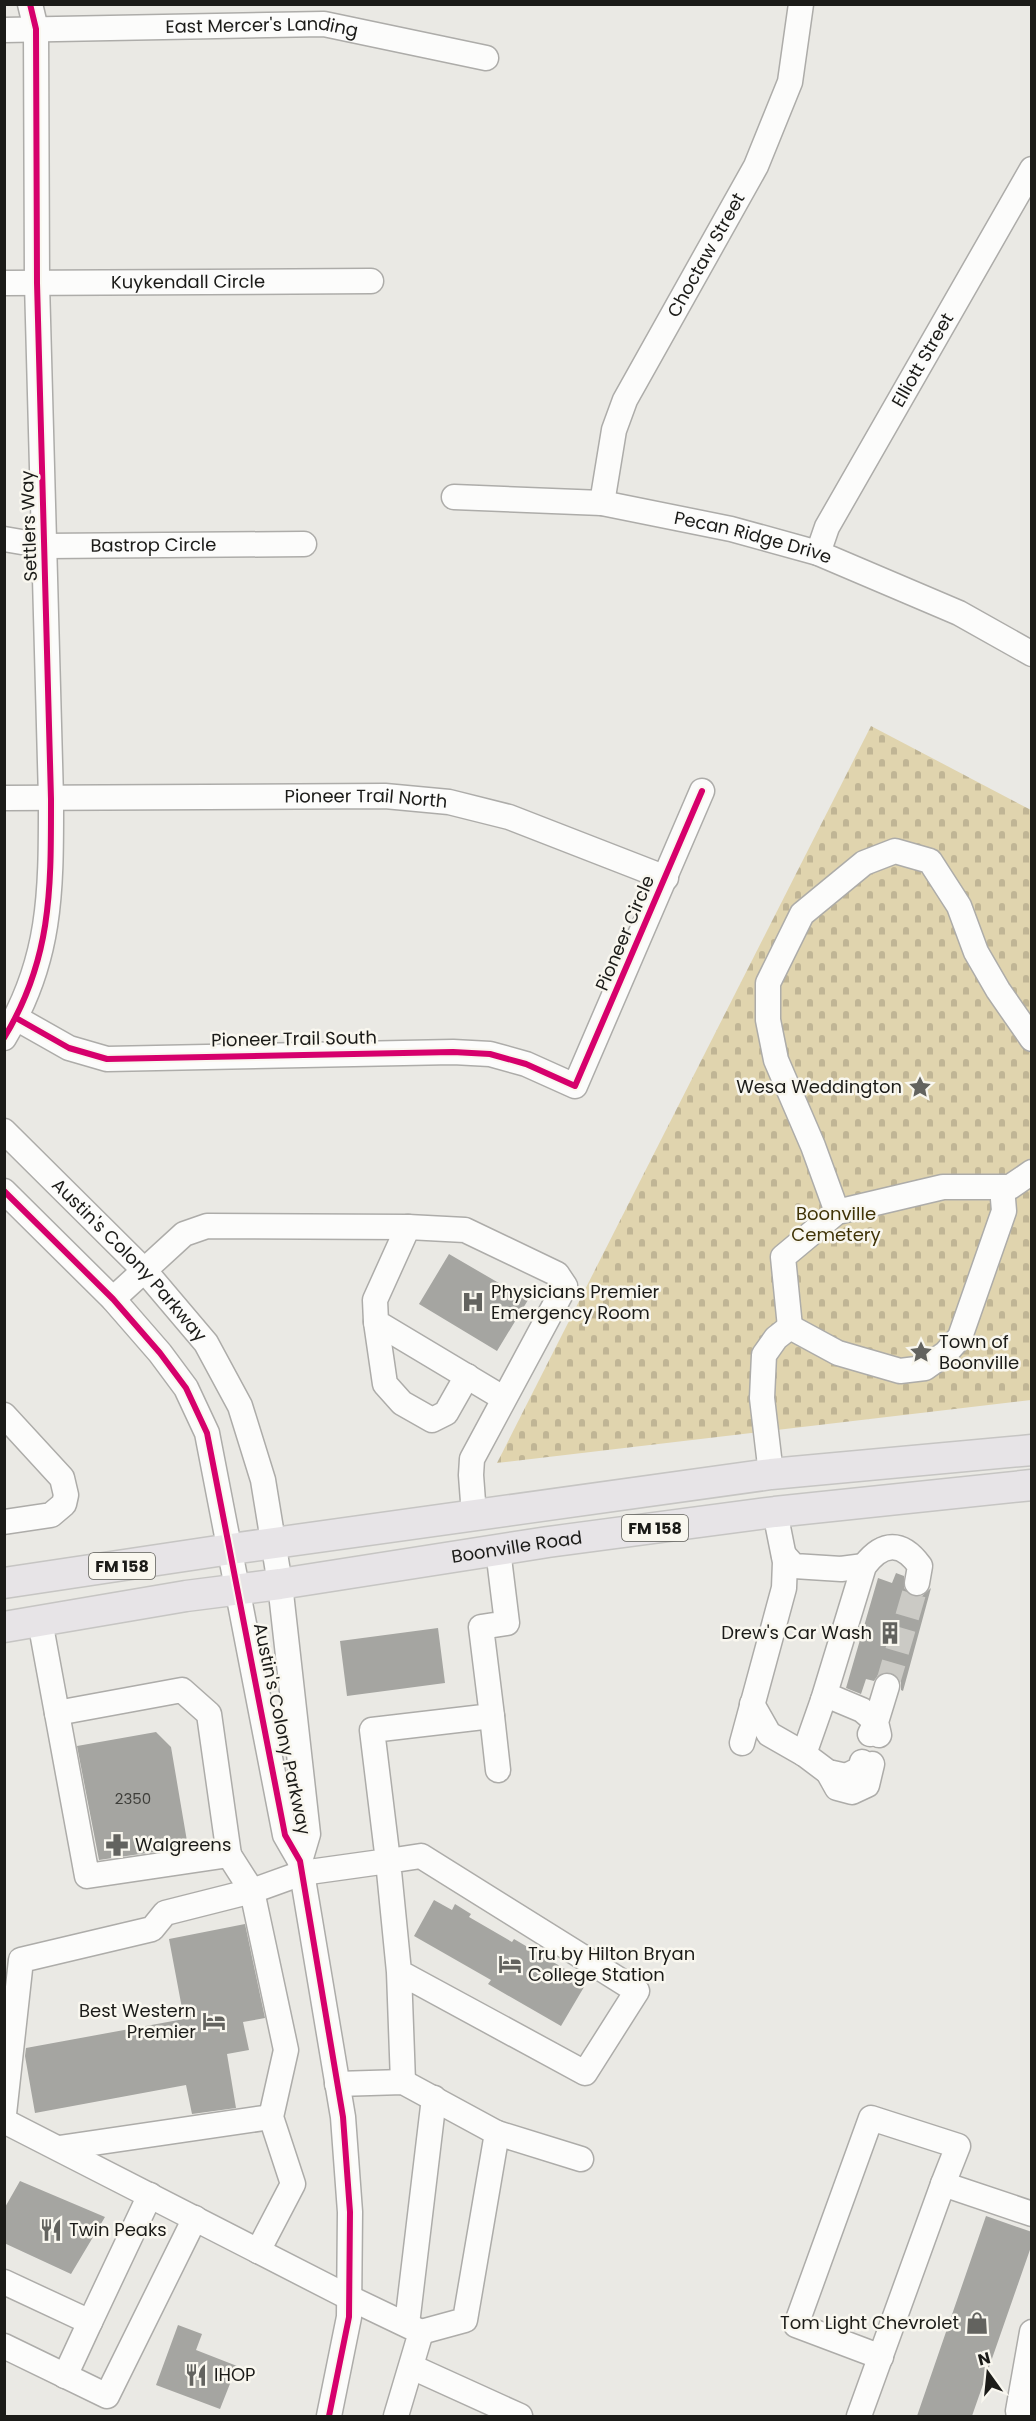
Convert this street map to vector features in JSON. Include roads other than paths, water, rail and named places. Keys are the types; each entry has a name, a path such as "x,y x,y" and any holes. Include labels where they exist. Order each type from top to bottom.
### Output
{"main road":[{"name":"Boonville Road","path":"4,1583 771,1474 1032,1450"},
{"path":"771,1474 775,1512"},
{"name":"Boonville Road","path":"4,1627 498,1550 775,1512 1032,1485"}],"street":[{"name":"Settlers Way","path":"10,1028 36,971 45,934 51,870 37,283 36,29 30,4"},
{"name":"Choctaw Street","path":"602,503 614,430 625,400 756,165 790,82 801,4"},
{"name":"East Mercer's Landing","path":"4,30 324,24 486,58"},
{"name":"Elliott Street","path":"818,553 827,527 1032,169"},
{"name":"Kuykendall Circle","path":"4,283 371,281"},
{"name":"Pecan Ridge Drive","path":"454,497 602,503 731,529 818,553 959,613 1032,654"},
{"name":"Bastrop Circle","path":"4,539 45,546 304,544"},
{"name":"Pioneer Circle","path":"575,1086 702,791"},
{"name":"Pioneer Trail North","path":"4,798 385,796 448,802 509,818 666,878"},
{"path":"837,1212 813,1146 776,1060 768,1020 768,983 802,914 815,902 864,863 895,851 930,861 959,906 976,952 998,990 1032,1039"},
{"name":"Pioneer Trail South","path":"10,1028 107,1059 462,1052 490,1054 526,1064 575,1086"},
{"name":"Austin's Colony Parkway","path":"4,1131 146,1271 206,1343 240,1406 263,1480 280,1584 308,1834 301,1867"},
{"path":"790,1327 783,1257 837,1212 943,1187 1011,1186 1032,1172"},
{"path":"790,1327 838,1353 900,1371 925,1368 946,1353 960,1337 1004,1211 1002,1187"},
{"name":"Austin's Colony Parkway","path":"4,1191 113,1299 160,1353 190,1397 207,1433 285,1835 301,1867 343,2117 350,2211 350,2298 349,2317 329,2416"},
{"path":"113,1299 184,1234 207,1226 408,1227 465,1230 557,1274 565,1286 472,1459 474,1515"},
{"path":"408,1227 375,1300 385,1384 402,1402 432,1420 446,1413 467,1376"},
{"path":"376,1322 503,1398"},
{"path":"771,1474 762,1398 764,1355 776,1338 790,1327"},
{"path":"4,1415 62,1478 66,1495 64,1504 51,1515 6,1519"},
{"path":"742,1743 784,1588 784,1555 775,1512"},
{"path":"804,1754 864,1566 873,1554 884,1550 895,1547 909,1551 920,1566 917,1583"},
{"path":"498,1550 507,1623 481,1627 498,1770"},
{"path":"784,1555 794,1566 841,1569 864,1566"},
{"path":"40,1621 87,1876 228,1855"},
{"path":"823,1700 831,1697 862,1710 875,1731 887,1686"},
{"path":"57,1713 182,1690 209,1714 228,1855 252,1891 286,2050 271,2117 293,2184 258,2251"},
{"path":"752,1704 769,1734 804,1754 828,1772 837,1788 852,1792 867,1785 867,1763"},
{"path":"403,2082 399,1972 372,1730 492,1716"},
{"path":"4,2114 21,1960 152,1929 165,1913 252,1891 301,1867 388,1861 421,1856 637,1991 585,2073 399,1972"},
{"path":"337,2084 403,2082 497,2133 581,2159"},
{"path":"396,2416 412,2367 434,2098"},
{"path":"59,2148 271,2117"},
{"path":"860,2416 958,2146 871,2118 796,2325 881,2357"},
{"path":"4,2121 350,2298 414,2328 465,2320 497,2133"},
{"path":"943,2184 1032,2214"},
{"path":"65,2376 150,2195"},
{"path":"4,2346 107,2396 195,2218"},
{"path":"4,2282 90,2322"},
{"path":"1032,2332 1018,2411 1032,2409"},
{"path":"412,2367 520,2416"}],"tunnel":[{"path":"887,1686 917,1583"}],"place":[{"name":"Wesa Weddington","path":"920,1087"},
{"name":"Physicians Premier Emergency Room","path":"473,1302"},
{"name":"Town of Boonville","path":"921,1352"},
{"name":"Drew's Car Wash","path":"890,1633"},
{"name":"Walgreens","path":"117,1845"},
{"name":"Tru by Hilton Bryan College Station","path":"510,1964"},
{"name":"Best Western Premier","path":"214,2021"},
{"name":"Twin Peaks","path":"51,2230"},
{"name":"Tom Light Chevrolet","path":"977,2323"},
{"name":"IHOP","path":"196,2375"}],"park label":[{"name":"Boonville Cemetery","path":"836,1224"}]}
